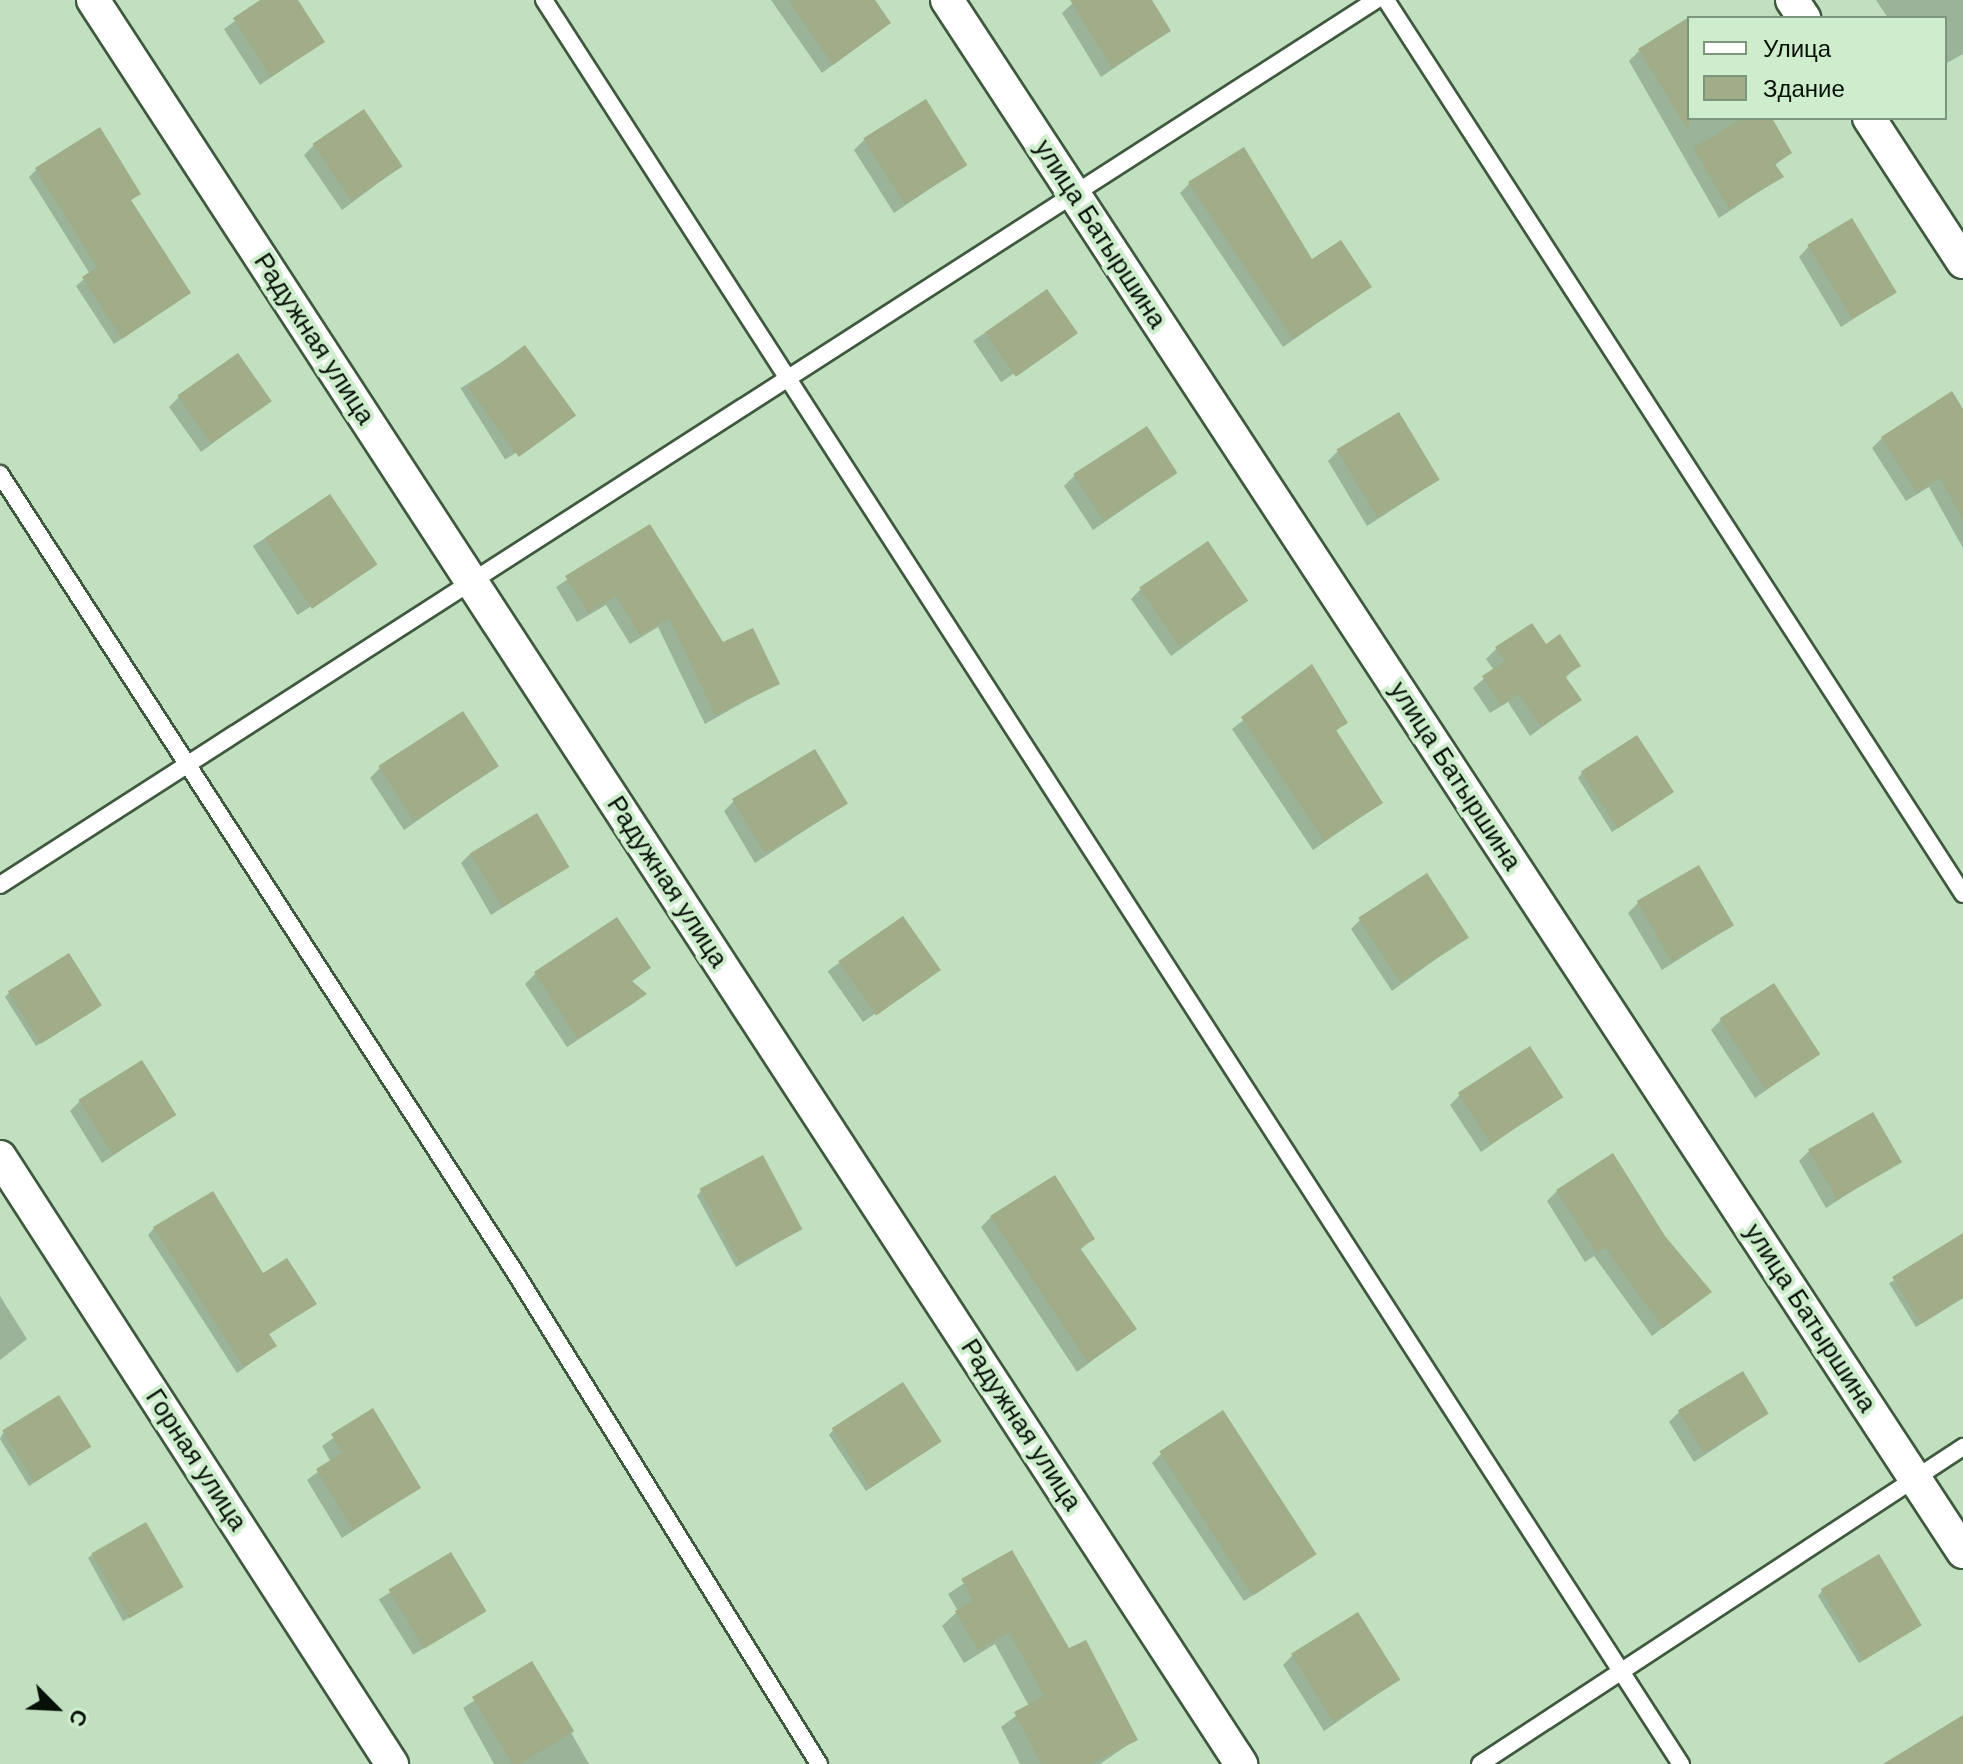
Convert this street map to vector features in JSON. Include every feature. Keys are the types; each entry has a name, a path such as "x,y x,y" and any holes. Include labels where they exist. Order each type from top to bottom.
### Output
{"street":[{"name":"Радужная улица","path":"93,0 1241,1764"},
{"name":"улица Батыршина","path":"947,0 1963,1552"},
{"path":"1870,120 1963,262"},
{"name":"Горная улица","path":"0,1157 392,1764"}],"lane":[{"path":"544,0 789,374 1681,1764"},
{"path":"0,885 469,578 1376,0"},
{"path":"1386,0 1963,894"},
{"path":"0,474 188,762 819,1764"},
{"path":"1480,1764 1963,1447"}],"building":[{"path":"260,0 298,0 325,42 271,77 233,18"},
{"path":"788,0 875,0 891,23 833,65"},
{"path":"1070,0 1152,0 1171,31 1112,68"},
{"path":"1687,18 1689,131 1638,49"},
{"path":"926,99 967,165 905,204 863,138"},
{"path":"364,109 403,166 351,201 313,144"},
{"path":"1740,120 1773,120 1792,153 1775,164 1784,177 1729,209 1693,148"},
{"path":"100,127 141,194 131,200 191,293 122,339 82,277 97,267 35,168"},
{"path":"1244,147 1312,259 1341,240 1372,287 1293,339 1188,182"},
{"path":"1852,218 1897,293 1852,319 1807,245"},
{"path":"1047,289 1078,333 1016,377 985,333"},
{"path":"525,345 576,415 519,457 468,387"},
{"path":"238,353 272,401 211,444 177,395"},
{"path":"1952,391 1963,409 1963,520 1940,478 1917,493 1881,437"},
{"path":"1399,412 1440,480 1377,517 1336,450"},
{"path":"1147,426 1177,473 1104,521 1073,474"},
{"path":"330,494 378,564 312,609 265,538"},
{"path":"650,524 723,642 753,628 780,684 715,715 669,618 640,636 616,596 588,613 565,576"},
{"path":"1208,541 1248,601 1179,647 1139,587"},
{"path":"1532,623 1546,644 1560,634 1581,666 1565,676 1582,700 1541,727 1519,694 1501,705 1482,676 1505,661 1495,647"},
{"path":"1312,664 1348,723 1336,730 1383,803 1324,841 1241,717"},
{"path":"463,711 499,766 414,821 378,766"},
{"path":"1637,735 1674,792 1618,829 1581,771"},
{"path":"815,749 848,804 765,854 732,799"},
{"path":"537,813 569,867 503,907 470,853"},
{"path":"1699,865 1734,926 1672,962 1637,901"},
{"path":"1427,873 1469,938 1400,982 1358,918"},
{"path":"903,916 941,970 876,1015 838,961"},
{"path":"617,917 651,968 632,981 647,994 578,1039 534,972"},
{"path":"69,953 102,1006 41,1044 8,991"},
{"path":"1774,983 1820,1054 1766,1090 1719,1018"},
{"path":"1530,1046 1563,1097 1491,1144 1458,1093"},
{"path":"142,1060 176,1115 113,1155 78,1100"},
{"path":"1873,1112 1902,1162 1837,1200 1808,1150"},
{"path":"1613,1153 1665,1236 1712,1292 1663,1328 1605,1248 1596,1253 1556,1190"},
{"path":"763,1155 802,1229 739,1263 699,1189"},
{"path":"1055,1175 1095,1239 1080,1248 1137,1329 1088,1363 990,1216"},
{"path":"213,1191 263,1273 287,1258 317,1304 269,1334 277,1346 244,1367 153,1227"},
{"path":"1963,1233 1963,1298 1921,1324 1892,1277"},
{"path":"1743,1371 1769,1414 1704,1453 1678,1410"},
{"path":"903,1382 942,1442 870,1488 832,1428"},
{"path":"59,1395 91,1447 35,1482 2,1431"},
{"path":"373,1408 421,1488 353,1530 316,1469 342,1453 331,1434"},
{"path":"1223,1410 1317,1554 1253,1596 1159,1451"},
{"path":"146,1522 184,1587 129,1618 91,1554"},
{"path":"1012,1550 1069,1648 1086,1640 1138,1740 1090,1764 1041,1764 1014,1712 1044,1696 1009,1632 978,1650 955,1611 973,1600 961,1579"},
{"path":"451,1552 487,1611 424,1649 388,1590"},
{"path":"1879,1554 1922,1625 1863,1660 1821,1589"},
{"path":"1358,1612 1400,1680 1333,1722 1291,1654"},
{"path":"532,1661 574,1731 520,1764 512,1764 472,1697"},
{"path":"1963,1715 1963,1764 1883,1764"}]}
